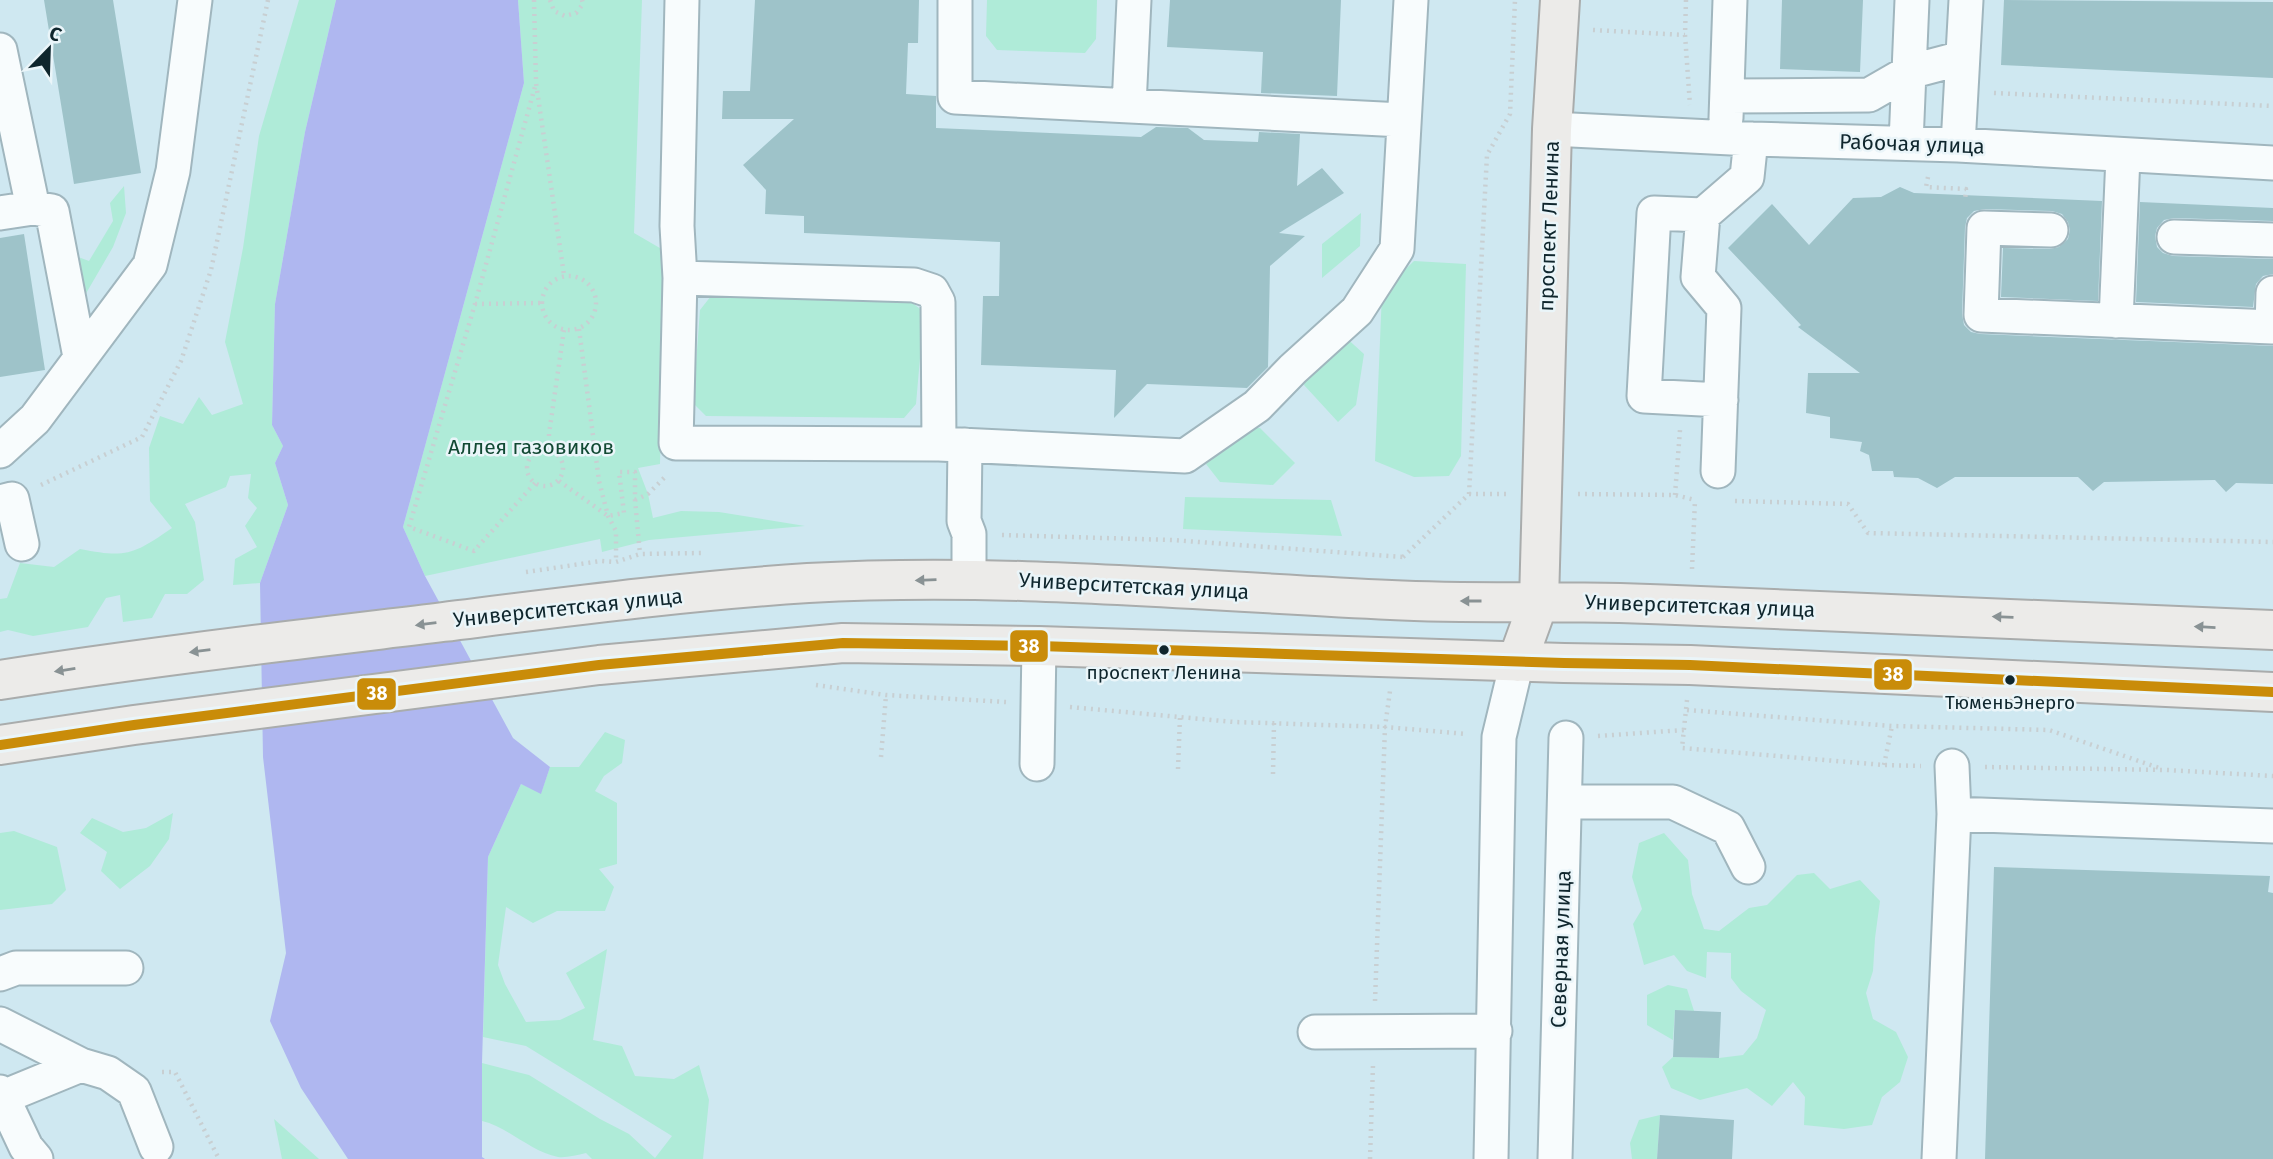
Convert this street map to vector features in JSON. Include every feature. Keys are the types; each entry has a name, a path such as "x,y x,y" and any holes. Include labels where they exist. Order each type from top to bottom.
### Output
{"main road":[{"name":"проспект Ленина","path":"1517,662 1539,601 1552,130 1559,14"},
{"name":"Университетская улица","path":"0,680 129,660 591,604 806,583 969,578 1203,588 1396,601 1539,601 2273,630"},
{"path":"1539,601 1564,663"},
{"path":"0,745 599,665 843,643 1690,665 2273,692"}],"street":[{"path":"0,451 35,419 150,265 173,171 195,0"},
{"path":"682,0 676,443 952,444 1185,456 1257,406 1293,369 1357,312 1397,249 1402,120 1411,0"},
{"path":"955,0 955,97 1402,120"},
{"path":"1129,106 1134,0"},
{"path":"1721,400 1644,396 1654,213 1703,215 1747,177 1728,96 1730,0"},
{"path":"1906,143 1912,0"},
{"path":"1958,145 1966,0"},
{"path":"1728,96 1869,95 1909,72 1962,58"},
{"path":"1,63 33,208"},
{"name":"Рабочая улица","path":"1552,130 1738,139 1958,145 2273,163"},
{"path":"2116,321 2123,156"},
{"path":"0,213 33,208 52,211 80,356"},
{"path":"1703,215 1698,276 1724,308 1717,491"},
{"path":"2051,230 1984,228 1981,315 2272,327 2273,293"},
{"path":"2174,237 2273,240"},
{"path":"680,278 914,285 932,290 938,302 952,444 964,521 969,534 969,578"},
{"path":"0,502 12,499 22,544"},
{"path":"1037,764 1039,646"},
{"name":"проспект Ленина","path":"1491,1159 1499,737 1517,662"},
{"name":"Северная улица","path":"1555,1159 1566,738"},
{"path":"1939,1159 1954,814 1951,766"},
{"path":"1565,802 1672,802 1728,828 1748,867"},
{"path":"1954,814 2273,825"},
{"path":"0,974 16,968 126,968"},
{"path":"0,1024 81,1065 108,1073 134,1091 156,1147"},
{"path":"1315,1032 1495,1031"},
{"path":"21,1154 2,1094 81,1065"}],"path":[{"path":"541,0 534,0 536,83 564,275"},
{"path":"550,0 554,11 565,16 576,13 583,4 582,0"},
{"path":"1403,557 1469,494 1487,155 1510,114 1515,0"},
{"path":"1515,26 1559,14 1685,35"},
{"path":"535,484 474,551 409,527 475,304 536,83"},
{"path":"1981,93 2273,106"},
{"path":"1926,187 1966,189"},
{"path":"564,275 584,279 596,295 594,315 579,329 564,330 551,324 543,313 541,303 549,284 564,275"},
{"path":"475,304 541,303"},
{"path":"579,329 599,481 608,516 616,531 616,562"},
{"path":"549,450 564,330"},
{"path":"549,450 559,456 563,468 559,481 548,486 535,484 528,473 528,461 537,452 549,450"},
{"path":"559,481 608,516 624,513 619,472 635,472 640,554"},
{"path":"1469,494 1675,495 1717,491 1848,504 1868,533 2273,542"},
{"path":"810,684 887,695 1038,704 1180,717 1385,727 1499,737"},
{"path":"881,757 887,695"},
{"path":"1687,710 1892,726 2049,730 2167,770"},
{"path":"1178,769 1180,717"},
{"path":"1273,774 1274,723"},
{"path":"1884,765 1892,726"},
{"path":"1370,1159 1385,727"},
{"path":"1566,738 1684,730"}],"green space":[{"path":"299,0 336,0 305,132 275,304 272,425 283,446 275,463 288,505 260,583 233,585 235,559 257,547 245,526 257,508 248,498 251,474 230,476 226,487 185,504 195,522 204,580 187,594 165,594 152,618 123,622 120,595 106,598 88,627 33,636 8,630 0,632 0,599 7,598 20,563 54,567 80,549 108,553 129,552 148,544 172,528 150,501 149,448 160,416 183,424 199,397 212,415 243,404 225,342 243,248 259,136"},
{"name":"Аллея газовиков","path":"518,0 642,0 634,233 665,251 660,464 638,468 648,494 653,518 681,511 719,512 805,526 649,540 602,552 600,539 425,576 403,527 524,83"},
{"path":"987,0 1097,0 1096,39 1085,53 997,50 986,36"},
{"path":"124,186 126,213 113,247 81,302 62,251 89,261 113,221 110,203"},
{"path":"1361,213 1360,246 1322,278 1322,244"},
{"path":"1414,261 1466,264 1461,456 1449,476 1414,477 1375,461 1382,292"},
{"path":"711,296 910,301 924,312 916,404 904,418 706,416 693,403 700,310"},
{"path":"1343,335 1364,354 1356,405 1338,422 1304,385 1308,367"},
{"path":"1245,428 1260,428 1295,463 1273,485 1220,482 1206,464"},
{"path":"1185,497 1331,500 1342,536 1183,529"},
{"path":"605,732 625,740 622,763 604,776 595,791 617,803 617,864 599,869 614,887 605,911 557,911 533,923 506,907 498,965 526,1022 560,1020 585,1008 566,973 607,949 593,1040 622,1046 635,1076 674,1079 699,1065 709,1100 703,1159 592,1159 586,1153 558,1157 538,1150 501,1128 482,1121 482,1063 529,1075 629,1134 655,1158 672,1136 526,1046 483,1037 488,857 521,784 541,793 550,767 579,767"},
{"path":"173,813 169,839 150,866 120,889 101,871 107,852 80,833 92,818 123,832 146,828"},
{"path":"14,831 57,847 66,890 52,904 0,910 0,833"},
{"path":"1664,833 1688,860 1692,894 1704,929 1719,931 1749,908 1767,905 1797,875 1814,873 1830,889 1860,880 1880,901 1873,971 1866,993 1873,1019 1896,1032 1908,1057 1900,1082 1882,1097 1872,1125 1844,1129 1804,1125 1805,1097 1793,1082 1772,1106 1747,1088 1700,1100 1671,1088 1662,1067 1673,1057 1719,1058 1743,1055 1757,1038 1766,1010 1741,991 1731,978 1731,953 1707,952 1706,978 1687,971 1674,955 1644,965 1633,924 1642,909 1632,877 1639,843"},
{"path":"1668,985 1687,989 1694,1011 1675,1010 1673,1040 1647,1025 1647,995"},
{"path":"1660,1115 1657,1159 1632,1159 1630,1143 1639,1120"},
{"path":"274,1119 319,1159 282,1159"}],"water":[{"path":"336,0 518,0 524,83 403,527 425,576 513,738 550,767 541,794 521,784 488,857 482,1063 482,1157 485,1159 348,1159 301,1088 270,1021 286,953 263,757 260,583 288,505 275,463 283,446 272,425 275,304 305,132"}],"building":[{"path":"44,0 113,0 141,173 74,184"},
{"path":"755,0 919,0 918,43 908,43 906,94 936,96 936,128 1141,137 1156,127 1188,128 1204,140 1258,142 1259,132 1300,134 1297,186 1322,168 1344,193 1279,233 1305,236 1270,266 1268,367 1247,388 1147,384 1114,418 1116,370 981,365 983,296 999,296 1000,242 804,233 804,216 765,214 766,190 743,165 794,119 722,119 723,91 750,91"},
{"path":"1170,0 1341,0 1337,96 1261,93 1263,52 1167,47"},
{"path":"1782,0 1863,0 1860,72 1780,69"},
{"path":"2004,0 2273,2 2273,78 2001,65"},
{"path":"1900,187 1914,193 2102,201 2098,301 2001,297 2003,248 2059,247 2068,239 2068,222 2062,214 2052,211 1974,211 1967,218 1965,227 1962,314 1964,325 1971,332 1980,334 2273,346 2273,484 2236,483 2226,492 2215,480 2104,482 2093,491 2078,477 1955,477 1937,488 1918,478 1894,477 1893,471 1872,471 1869,455 1860,451 1862,442 1830,438 1830,417 1806,413 1808,373 1860,373 1798,327 1801,325 1728,248 1772,204 1809,245 1853,198 1881,197"},
{"path":"2140,202 2273,208 2273,221 2164,220 2157,228 2155,236 2157,247 2163,253 2173,256 2273,259 2273,274 2263,276 2256,284 2253,307 2136,302"},
{"path":"24,234 45,370 0,377 0,238"},
{"path":"1994,867 2270,876 2268,892 2273,893 2273,1159 1985,1159"},
{"path":"1675,1010 1721,1012 1719,1058 1673,1057"},
{"path":"1660,1115 1734,1120 1732,1159 1657,1159"}],"transit line":[{"name":"38","path":"0,745 599,665 843,643 1690,665 2273,692"}],"place":[{"name":"проспект Ленина","path":"1164,650"},
{"name":"ТюменьЭнерго","path":"2010,680"}]}
